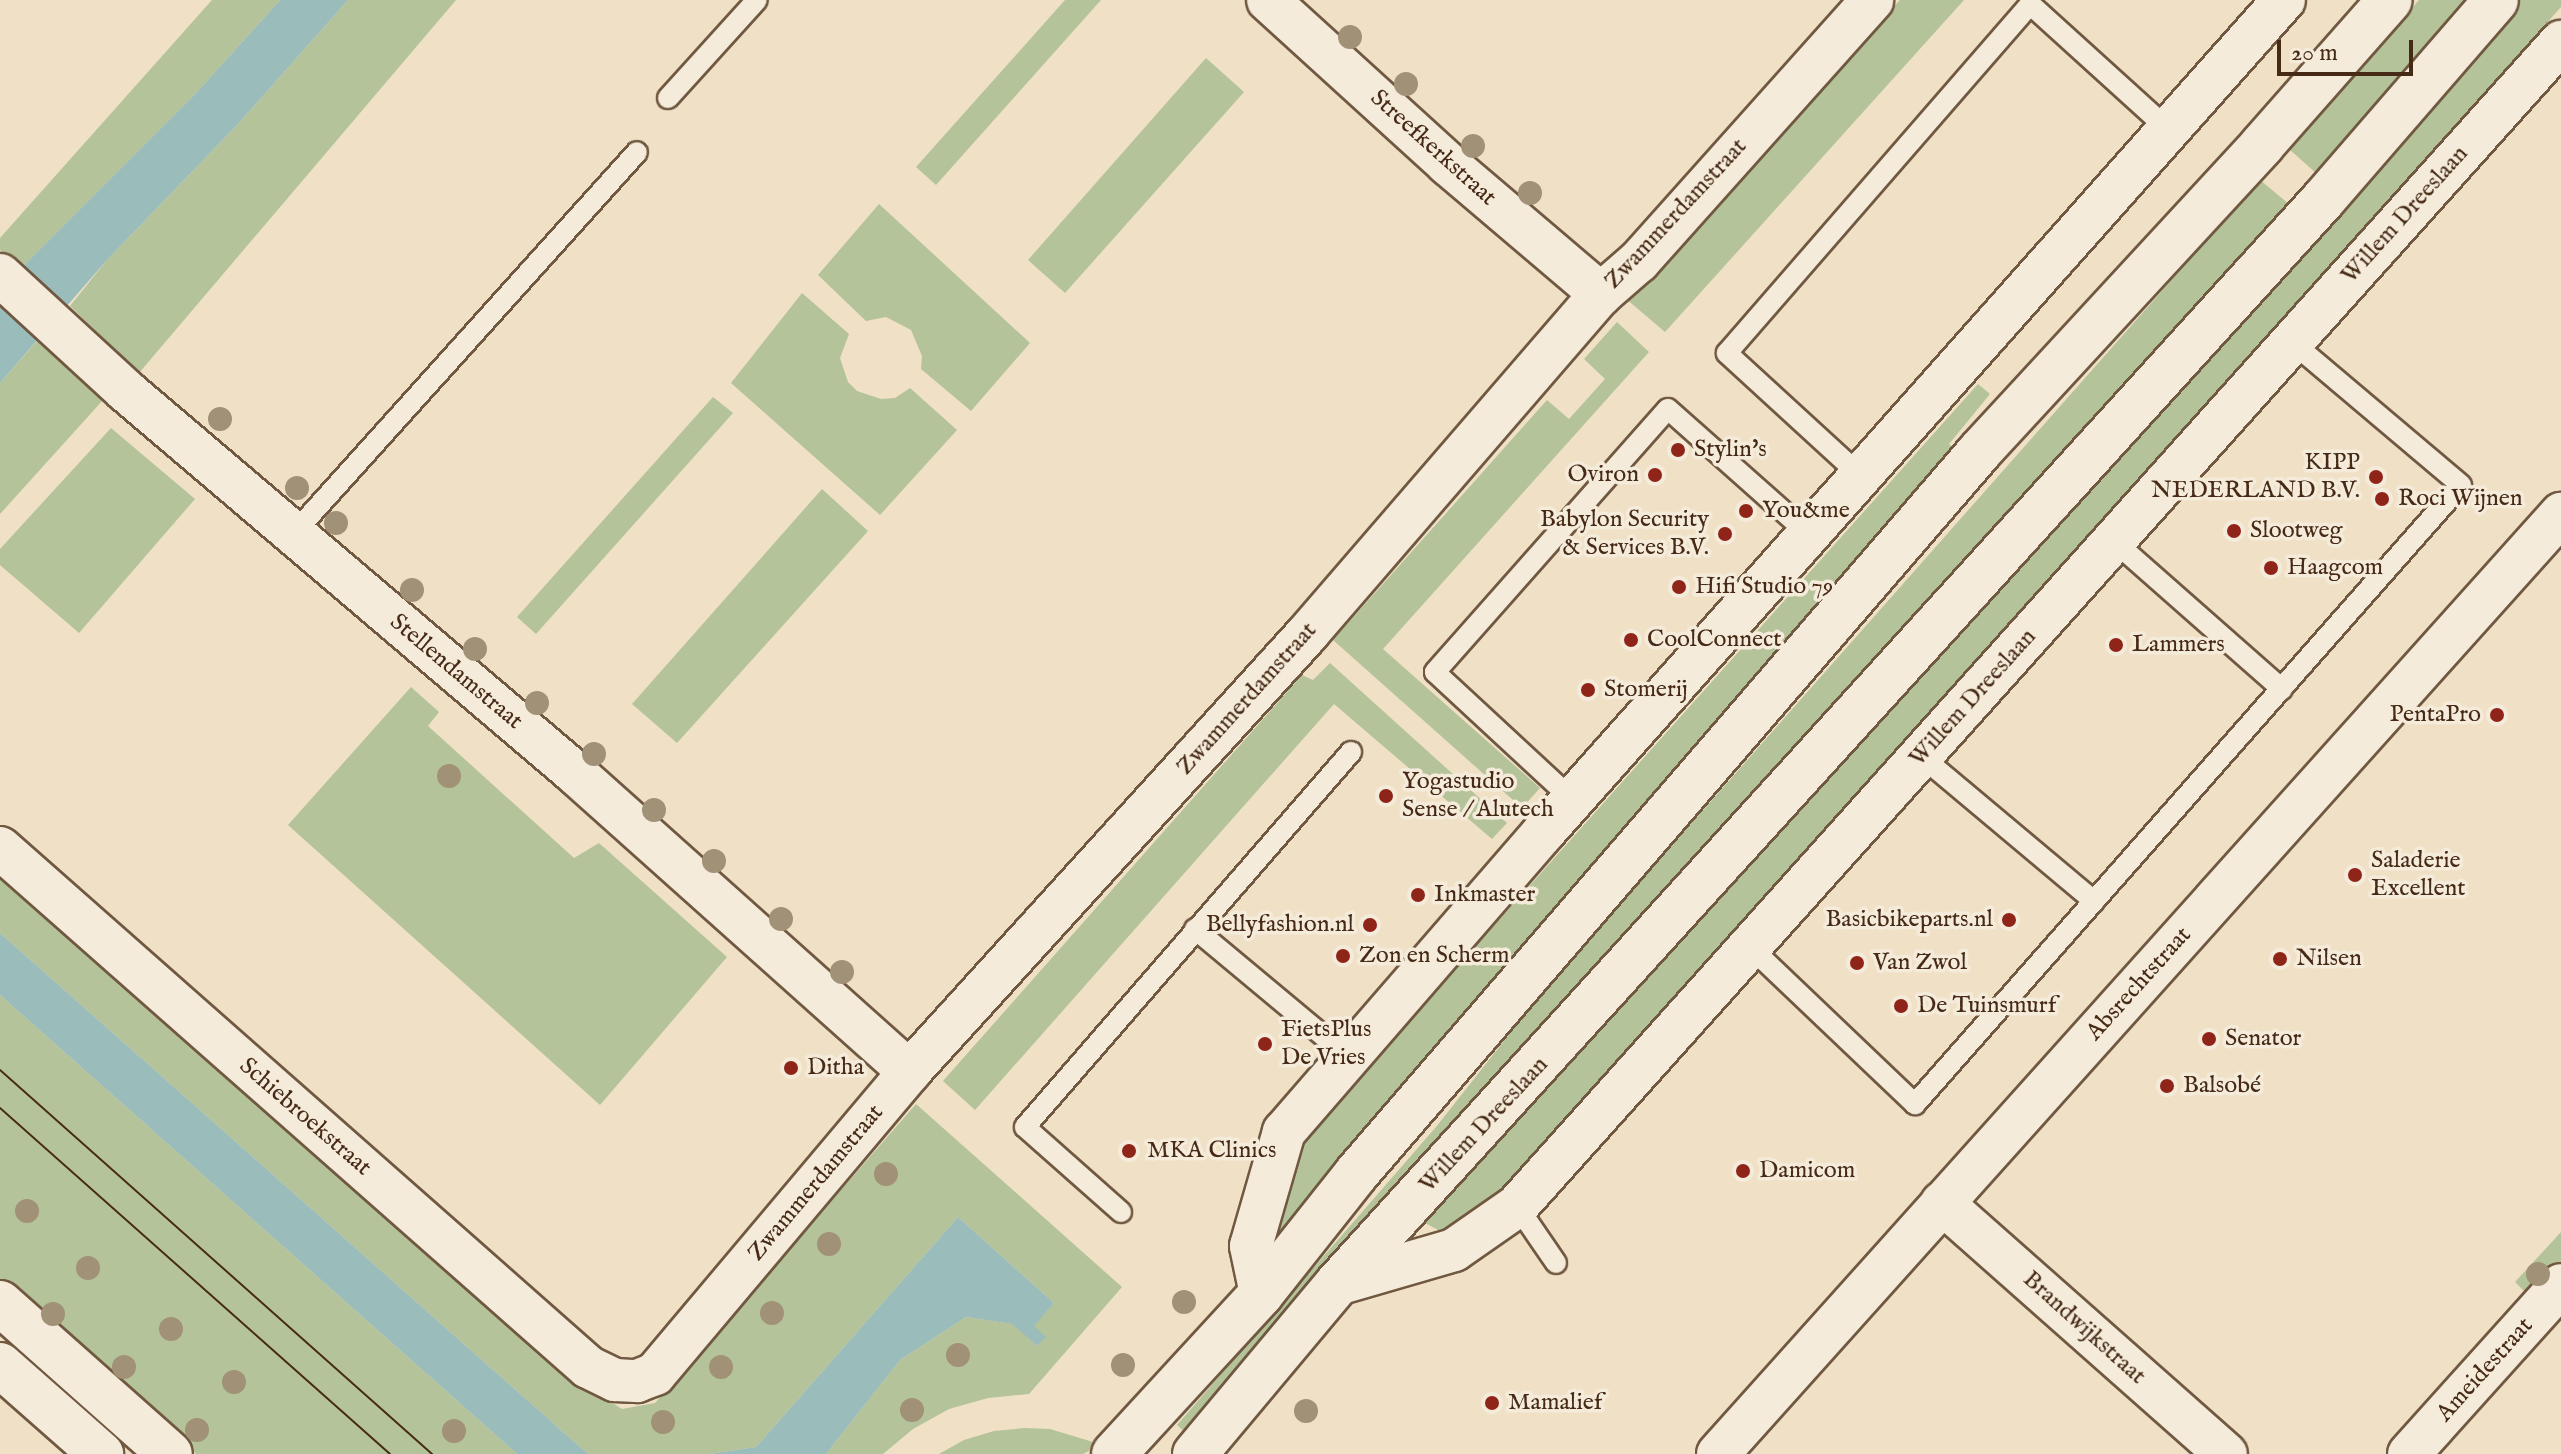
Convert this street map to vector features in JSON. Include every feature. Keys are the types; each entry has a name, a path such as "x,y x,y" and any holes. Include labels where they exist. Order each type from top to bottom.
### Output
{"main road":[{"path":"1114,1454 1261,1294 1376,1150 1980,451 2262,145 2390,0"},
{"name":"Willem Dreeslaan","path":"1195,1454 1337,1284 2323,200 2496,0"},
{"path":"0,1303 170,1454"},
{"path":"0,1365 101,1454"}],"street":[{"name":"Streefkerkstraat","path":"1268,0 1448,164 1601,294"},
{"name":"Zwammerdamstraat","path":"615,1380 637,1381 655,1374 909,1072 1308,633 1601,294 1639,261 1872,0"},
{"path":"1261,1294 1251,1246 1284,1132 1351,1059 1573,800 2284,0"},
{"name":"Willem Dreeslaan","path":"1337,1284 1454,1250 1517,1206 2561,42"},
{"name":"Stellendamstraat","path":"0,275 115,380 574,772 909,1072"},
{"name":"Absrechtstraat","path":"1718,1454 2561,514"},
{"name":"Schiebroekstraat","path":"0,848 588,1367 615,1380"},
{"name":"Brandwijkstraat","path":"1942,1203 2226,1454"},
{"name":"Ameidestraat","path":"2409,1454 2561,1285"}],"lane":[{"path":"668,98 757,0"},
{"path":"1861,476 1727,353 2030,4 2169,130"},
{"path":"295,532 637,152"},
{"path":"1750,947 1915,1104 2461,485 2292,342"},
{"path":"1573,800 1435,672 1627,454 1668,409 1809,534"},
{"path":"2114,541 2282,689"},
{"path":"1121,1212 1025,1127 1351,752"},
{"path":"1921,756 2094,901"},
{"path":"1195,929 1351,1059"},
{"path":"1517,1206 1556,1263"}],"green space":[{"path":"212,0 280,0 197,92 21,268 0,250 0,238"},
{"path":"348,0 456,0 139,373 70,306 106,261 238,124"},
{"path":"1065,0 1101,0 936,185 916,167"},
{"path":"1900,0 1964,0 1665,332 1625,298"},
{"path":"2419,0 2468,0 2317,174 2289,149"},
{"path":"2514,0 2561,0 2561,7 1487,1207 1450,1236 1423,1222"},
{"path":"1206,58 1244,92 1065,293 1028,260"},
{"path":"2260,180 2289,204 1572,1013 1189,1436 1177,1425 1436,1127 1545,989"},
{"path":"879,204 1030,343 971,411 921,369 922,356 911,330 886,317 866,321 818,275"},
{"path":"802,293 849,334 840,358 848,382 857,391 881,399 895,398 910,388 957,430 880,515 731,383"},
{"path":"1617,322 1649,352 1383,649 1540,788 1522,808 1333,640 1547,400 1569,419 1605,379 1584,359"},
{"path":"37,341 103,400 0,514 0,383"},
{"path":"1978,384 1990,394 1949,444 1959,455 1284,1239 1274,1238 1296,1147"},
{"path":"713,397 733,413 536,634 517,617"},
{"path":"111,428 195,499 79,633 0,565 0,549"},
{"path":"822,489 868,531 677,743 632,704"},
{"path":"1330,663 1507,823 1492,839 1334,704 975,1110 943,1081 1302,675 1313,680"},
{"path":"411,687 439,712 428,726 574,858 599,843 727,957 600,1105 288,825"},
{"path":"0,863 601,1396 622,1409 655,1403 916,1104 1122,1287 1029,1394 988,1398 949,1409 913,1429 883,1454 826,1454 900,1360 966,1317 1013,1324 1037,1346 1045,1337 1033,1326 1054,1303 958,1217 756,1447 709,1454 588,1454 0,933"},
{"path":"0,995 517,1454 196,1454 0,1282"},
{"path":"2561,1232 2561,1264 2530,1297 2515,1282"},
{"path":"1050,1429 1093,1442 1089,1451 1083,1454 939,1454 964,1440 994,1431"}],"water":[{"path":"280,0 348,0 238,124 106,261 0,383 0,289 197,92"},
{"path":"0,933 588,1454 517,1454 0,995"},
{"path":"958,1217 1054,1303 1034,1326 1046,1337 1037,1346 1012,1324 966,1317 900,1360 826,1454 709,1454 756,1447"}],"tram line":[{"path":"0,1070 432,1454"},
{"path":"0,1108 390,1454"}],"place":[{"name":"Stylin's","path":"1678,450"},
{"name":"Oviron","path":"1655,475"},
{"name":"KIPP NEDERLAND B.V.","path":"2376,477"},
{"name":"Roci Wijnen","path":"2382,499"},
{"name":"You&me","path":"1746,511"},
{"name":"Slootweg","path":"2234,531"},
{"name":"Babylon Security & Services B.V.","path":"1725,534"},
{"name":"Haagcom","path":"2271,568"},
{"name":"Hifi Studio 79","path":"1679,587"},
{"name":"CoolConnect","path":"1631,640"},
{"name":"Lammers","path":"2116,645"},
{"name":"Stomerij","path":"1588,690"},
{"name":"PentaPro","path":"2497,715"},
{"name":"Yogastudio Sense / Alutech","path":"1386,796"},
{"name":"Saladerie Excellent","path":"2355,875"},
{"name":"Inkmaster","path":"1418,895"},
{"name":"Basicbikeparts.nl","path":"2009,920"},
{"name":"Bellyfashion.nl","path":"1370,925"},
{"name":"Zon en Scherm","path":"1343,956"},
{"name":"Nilsen","path":"2280,959"},
{"name":"Van Zwol","path":"1857,963"},
{"name":"De Tuinsmurf","path":"1901,1006"},
{"name":"Senator","path":"2209,1039"},
{"name":"FietsPlus De Vries","path":"1265,1044"},
{"name":"Ditha","path":"791,1068"},
{"name":"Balsobé","path":"2167,1086"},
{"name":"MKA Clinics","path":"1129,1151"},
{"name":"Damicom","path":"1743,1171"},
{"name":"Mamalief","path":"1492,1403"}]}
